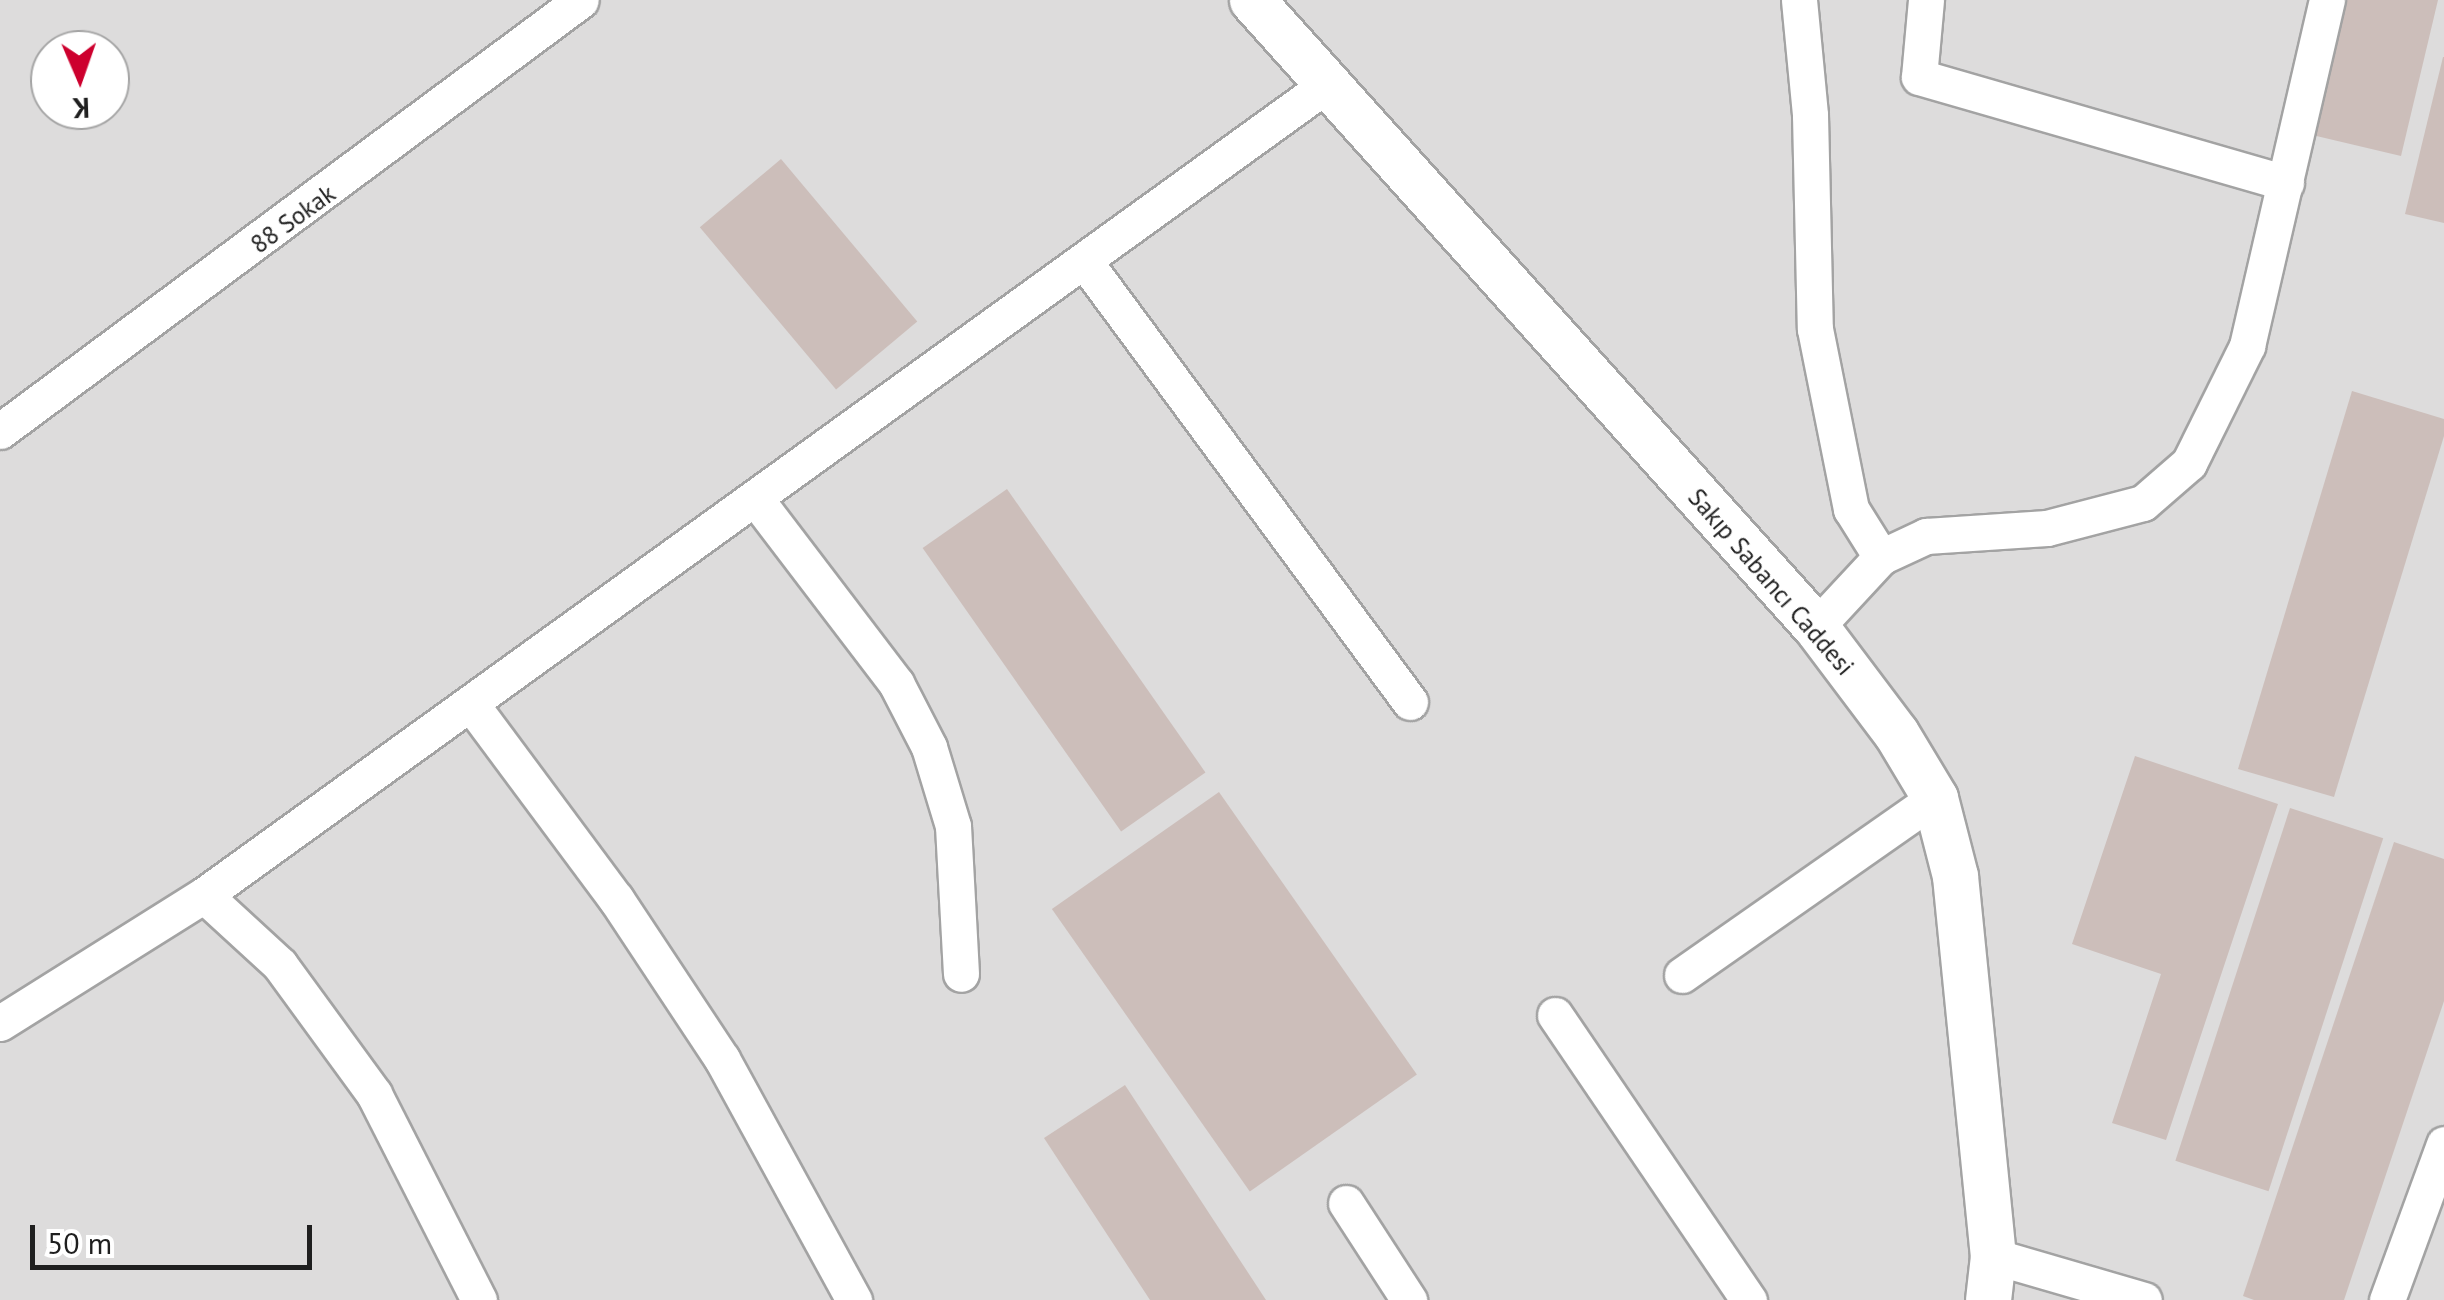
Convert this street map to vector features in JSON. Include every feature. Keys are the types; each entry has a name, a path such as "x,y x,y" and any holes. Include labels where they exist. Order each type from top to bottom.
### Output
{"street":[{"name":"88 Sokak","path":"0,431 581,0"},
{"name":"Sakıp Sabancı Caddesi","path":"1252,0 1325,86 1816,627 1896,733 1934,798 1956,876 1993,1256 1988,1300"},
{"path":"1798,0 1810,115 1816,328 1852,509 1881,556"},
{"path":"1926,0 1919,76 2286,183"},
{"path":"1816,627 1881,556 1926,536 2047,528 2143,503 2189,463 2246,346 2327,0"},
{"path":"0,1023 204,895 1325,86"},
{"path":"1086,262 1410,702"},
{"path":"755,498 896,683 929,746 955,841 961,974"},
{"path":"472,704 616,899 722,1059 854,1300"},
{"path":"1682,975 1934,798"},
{"path":"204,895 280,965 374,1094 479,1300"},
{"path":"1556,1015 1748,1300"},
{"path":"2387,1300 2444,1144"},
{"path":"1346,1202 1409,1300"},
{"path":"1993,1256 2144,1300"}],"shaded area":[{"path":"0,0 2444,0 2444,1300 0,1300"}],"building":[{"path":"2340,0 2438,0 2401,156 2308,134"},
{"path":"2444,57 2444,223 2405,214"},
{"path":"781,159 917,321 836,390 700,227"},
{"path":"2352,391 2444,419 2444,436 2334,797 2238,769"},
{"path":"1007,489 1205,772 1121,832 923,548"},
{"path":"2135,756 2278,804 2166,1140 2112,1123 2161,974 2072,944"},
{"path":"1219,792 1417,1075 1250,1192 1052,909"},
{"path":"2290,808 2383,838 2269,1191 2175,1161"},
{"path":"2394,842 2444,859 2444,1001 2344,1300 2254,1300 2243,1296"},
{"path":"1125,1085 1266,1300 1150,1300 1044,1138"}]}
